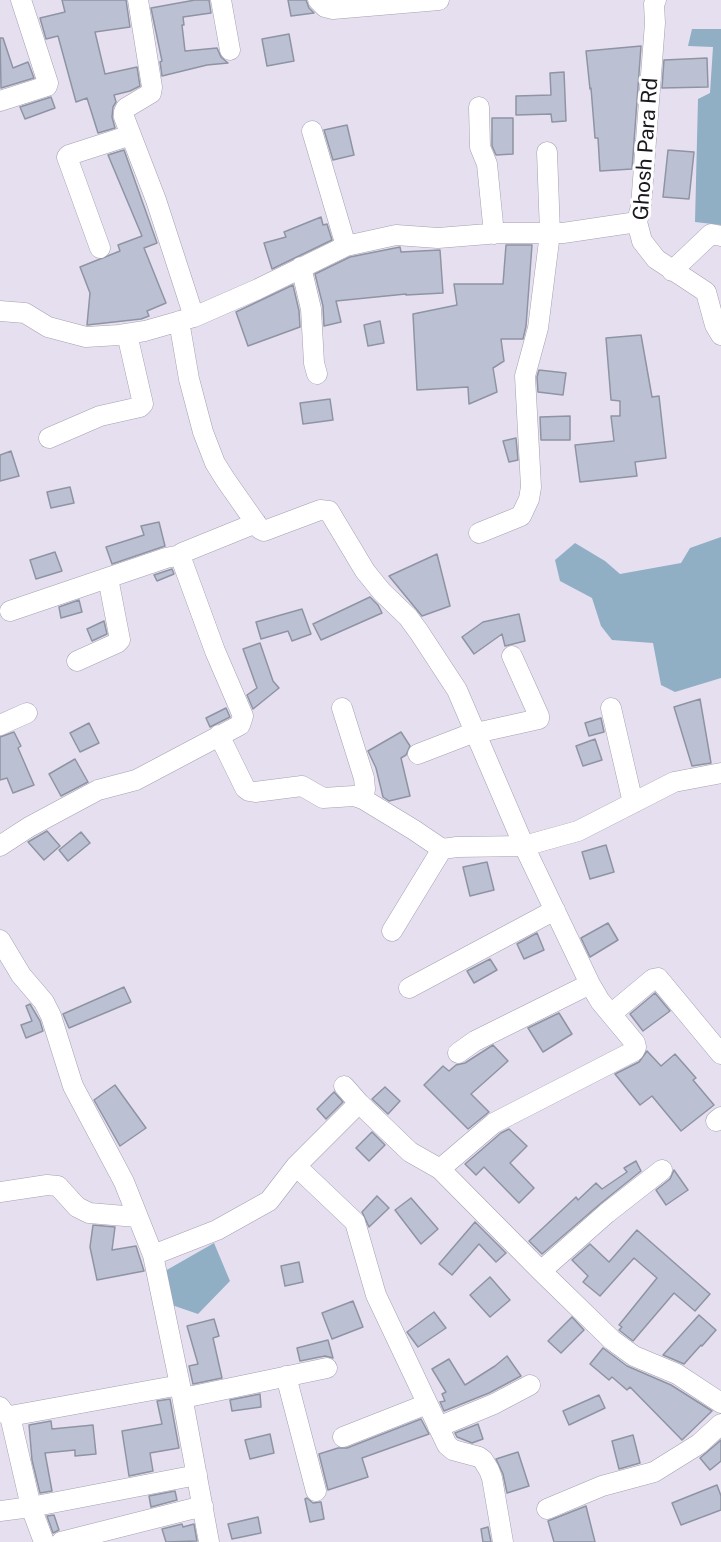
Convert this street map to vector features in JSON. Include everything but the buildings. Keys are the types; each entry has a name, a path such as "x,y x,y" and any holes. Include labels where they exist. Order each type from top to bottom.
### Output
{"street":[{"path":"0,101 48,84 21,0"},
{"path":"138,0 152,87 151,93 126,108 124,112 156,200 187,319 189,378 203,432 215,463 260,529 269,530 320,510 329,511 365,571 420,632 457,690 524,846 590,984 600,1001 635,1042 634,1051 494,1123 440,1169"},
{"path":"222,0 230,50"},
{"path":"318,0 325,7 333,9 439,0"},
{"name":"Ghosh Para Rd","path":"656,0 641,207 637,222 642,241 656,259 706,292 715,326 721,336"},
{"path":"479,106 480,147 487,164 494,234"},
{"path":"312,131 346,246"},
{"path":"100,248 67,157 131,135"},
{"path":"478,533 521,516 529,499 531,487 525,376 538,328 550,234 548,152"},
{"path":"0,310 25,313 48,327 86,337 127,334 187,319 258,289 346,246 396,236 438,238 494,234 550,234 637,222"},
{"path":"672,271 711,234 721,236"},
{"path":"300,267 312,317 317,374"},
{"path":"49,438 100,416 140,407 143,404 127,334"},
{"path":"10,611 166,558 181,555 256,523"},
{"path":"0,846 98,790 136,780 240,725 243,716 215,651 181,555"},
{"path":"77,661 120,640 108,578"},
{"path":"418,754 475,732 538,719 539,716 512,656"},
{"path":"342,708 364,778 363,799"},
{"path":"611,708 633,803"},
{"path":"0,725 27,713"},
{"path":"219,735 249,791 302,786 323,798 354,796 363,799 442,849 524,846 578,831 674,782 721,773"},
{"path":"392,931 442,849"},
{"path":"409,988 555,910"},
{"path":"0,940 21,975 44,1002 51,1016 73,1086 124,1182 153,1255 182,1391 209,1542"},
{"path":"611,1014 653,979 658,978 721,1054"},
{"path":"458,1053 494,1031 590,984"},
{"path":"344,1086 410,1152 440,1169 612,1340 634,1356 677,1374 721,1403"},
{"path":"153,1255 217,1230 269,1202 296,1166 359,1103"},
{"path":"296,1166 355,1222 376,1295 449,1448 479,1456 492,1478 503,1542"},
{"path":"541,1271 662,1170"},
{"path":"0,1192 54,1185 58,1186 77,1207 89,1214 137,1217"},
{"path":"44,1542 31,1507 5,1411 182,1391 327,1368"},
{"path":"286,1376 316,1491"},
{"path":"438,1427 494,1404 530,1385"},
{"path":"343,1437 427,1404"},
{"path":"547,1509 602,1486 654,1472 699,1444 721,1424"},
{"path":"0,1511 197,1475"},
{"path":"61,1542 203,1506"}],"water":[{"path":"692,29 721,29 721,225 695,222 698,99 710,93 713,47 688,46"},
{"path":"721,537 721,678 675,692 661,685 653,643 612,640 601,626 592,598 560,581 555,560 575,543 605,561 620,574 681,563 690,548"},
{"path":"214,1243 230,1281 198,1314 169,1304 165,1271"}]}
